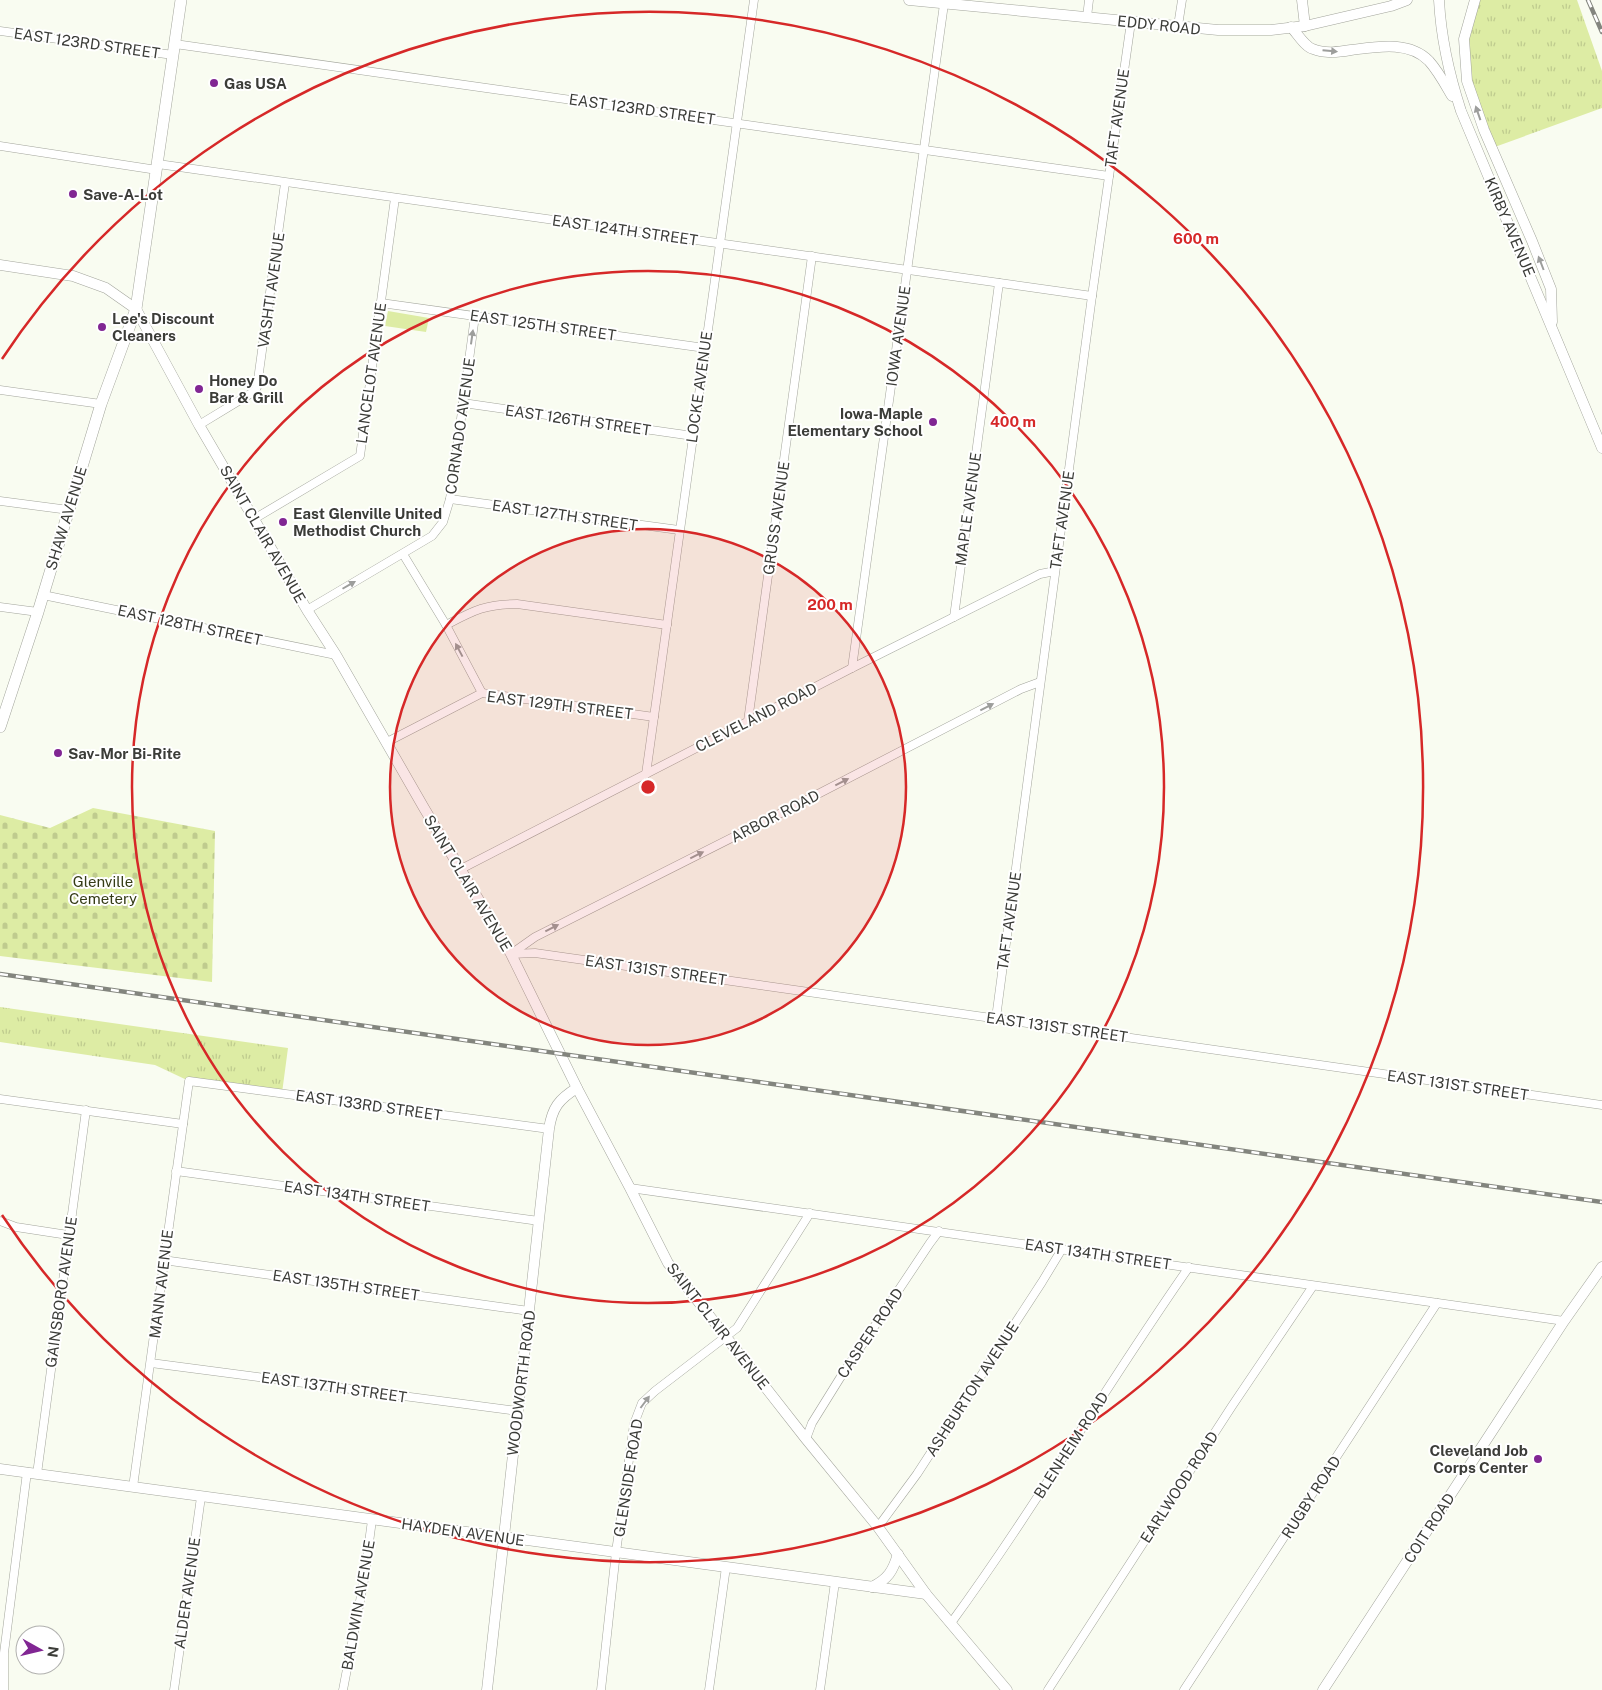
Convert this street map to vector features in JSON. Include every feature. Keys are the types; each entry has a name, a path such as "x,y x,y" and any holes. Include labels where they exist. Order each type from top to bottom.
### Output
{"main road":[{"path":"136,309 181,0"},
{"name":"SHAW AVENUE","path":"0,727 38,612 101,404 136,309"}],"street":[{"name":"LOCKE AVENUE","path":"646,774 754,0"},
{"name":"EDDY ROAD","path":"909,0 944,4 1001,5 1130,22 1246,31 1304,26 1391,6 1407,0"},
{"path":"1087,17 1089,0"},
{"path":"1178,26 1182,0"},
{"path":"1302,0 1304,26"},
{"path":"1378,0 1391,6"},
{"name":"KIRBY AVENUE","path":"1439,0 1443,44 1449,73 1461,111 1602,448"},
{"path":"1475,0 1464,39 1467,81 1484,130 1532,240 1551,289 1552,328"},
{"name":"IOWA AVENUE","path":"852,668 944,4"},
{"name":"TAFT AVENUE","path":"996,1018 1130,22"},
{"path":"1291,27 1311,49 1334,53 1386,46 1416,52 1427,59 1435,68 1461,111"},
{"name":"EAST 123RD STREET","path":"0,31 174,49 736,123 1109,176"},
{"name":"EAST 124TH STREET","path":"0,146 395,198 1092,296"},
{"name":"VASHTI AVENUE","path":"199,425 254,391 257,387 285,183"},
{"name":"LANCELOT AVENUE","path":"254,519 360,456 395,198"},
{"name":"GRUSS AVENUE","path":"748,721 812,256"},
{"path":"0,265 73,276 106,288 136,309"},
{"name":"MAPLE AVENUE","path":"954,617 999,282"},
{"name":"EAST 125TH STREET","path":"381,303 705,348"},
{"name":"SAINT CLAIR AVENUE","path":"136,309 199,425 511,954 577,1088 668,1263 806,1439 878,1527 926,1594 1008,1690"},
{"name":"CORNADO AVENUE","path":"307,610 432,536 443,522 450,499 475,316"},
{"path":"0,390 101,404"},
{"name":"EAST 126TH STREET","path":"463,404 693,436"},
{"name":"EAST 127TH STREET","path":"450,499 679,530"},
{"path":"0,501 69,510"},
{"path":"403,554 446,625 482,693"},
{"name":"CLEVELAND ROAD","path":"460,869 852,668 1040,574 1055,571"},
{"name":"EAST 128TH STREET","path":"43,595 336,655"},
{"path":"446,625 476,609 497,604 516,604 667,625"},
{"path":"0,607 38,612"},
{"name":"ARBOR ROAD","path":"511,954 535,937 1021,689 1040,682"},
{"name":"EAST 129TH STREET","path":"387,742 482,693 654,717"},
{"name":"EAST 131ST STREET","path":"511,954 535,953 1602,1105"},
{"name":"MANN AVENUE","path":"133,1487 189,1081"},
{"name":"EAST 133RD STREET","path":"189,1081 549,1129"},
{"name":"WOODWORTH ROAD","path":"487,1690 549,1129 553,1110 566,1094 577,1088"},
{"path":"0,1099 183,1124"},
{"name":"GAINSBORO AVENUE","path":"4,1690 4,1653 86,1110"},
{"name":"EAST 134TH STREET","path":"176,1171 539,1220"},
{"name":"EAST 134TH STREET","path":"630,1188 1062,1248 1564,1321"},
{"name":"GLENSIDE ROAD","path":"601,1690 616,1552 634,1424 642,1403 737,1328 810,1213"},
{"path":"0,1222 16,1227 68,1235"},
{"name":"CASPER ROAD","path":"806,1439 812,1423 840,1378 939,1231"},
{"name":"ASHBURTON AVENUE","path":"878,1527 917,1474 1042,1282 1062,1248"},
{"name":"EAST 135TH STREET","path":"163,1260 529,1311"},
{"name":"BLENHEIM ROAD","path":"951,1623 992,1566 1137,1343 1189,1267"},
{"name":"COIT ROAD","path":"1323,1690 1564,1321 1602,1267"},
{"name":"EARLWOOD ROAD","path":"1048,1690 1226,1414 1313,1286"},
{"name":"RUGBY ROAD","path":"1184,1690 1437,1303"},
{"name":"EAST 137TH STREET","path":"151,1363 517,1411"},
{"name":"HAYDEN AVENUE","path":"0,1469 926,1594"},
{"name":"ALDER AVENUE","path":"174,1690 200,1497"},
{"name":"BALDWIN AVENUE","path":"343,1690 364,1580 372,1520"},
{"path":"872,1587 886,1578 895,1566 898,1554"},
{"path":"709,1690 726,1567"},
{"path":"820,1690 835,1582"}],"green space":[{"path":"1475,0 1577,0 1602,71 1602,108 1492,148 1467,81 1464,39"},
{"path":"388,311 429,318 426,332 385,326"},
{"name":"Glenville Cemetery","path":"93,808 215,831 212,982 0,956 0,815 50,828"},
{"path":"0,1007 288,1048 282,1093 189,1081 155,1065 0,1042"}],"railway":[{"path":"1588,0 1602,32"},
{"path":"0,974 1602,1202"}],"place":[{"name":"Gas USA","path":"214,83"},
{"name":"Save-A-Lot","path":"73,194"},
{"name":"Lee's Discount Cleaners","path":"102,327"},
{"name":"Honey Do Bar & Grill","path":"199,389"},
{"name":"Iowa-Maple Elementary School","path":"933,422"},
{"name":"East Glenville United Methodist Church","path":"283,522"},
{"name":"Sav-Mor Bi-Rite","path":"58,753"},
{"name":"Cleveland Job Corps Center","path":"1538,1459"}]}
